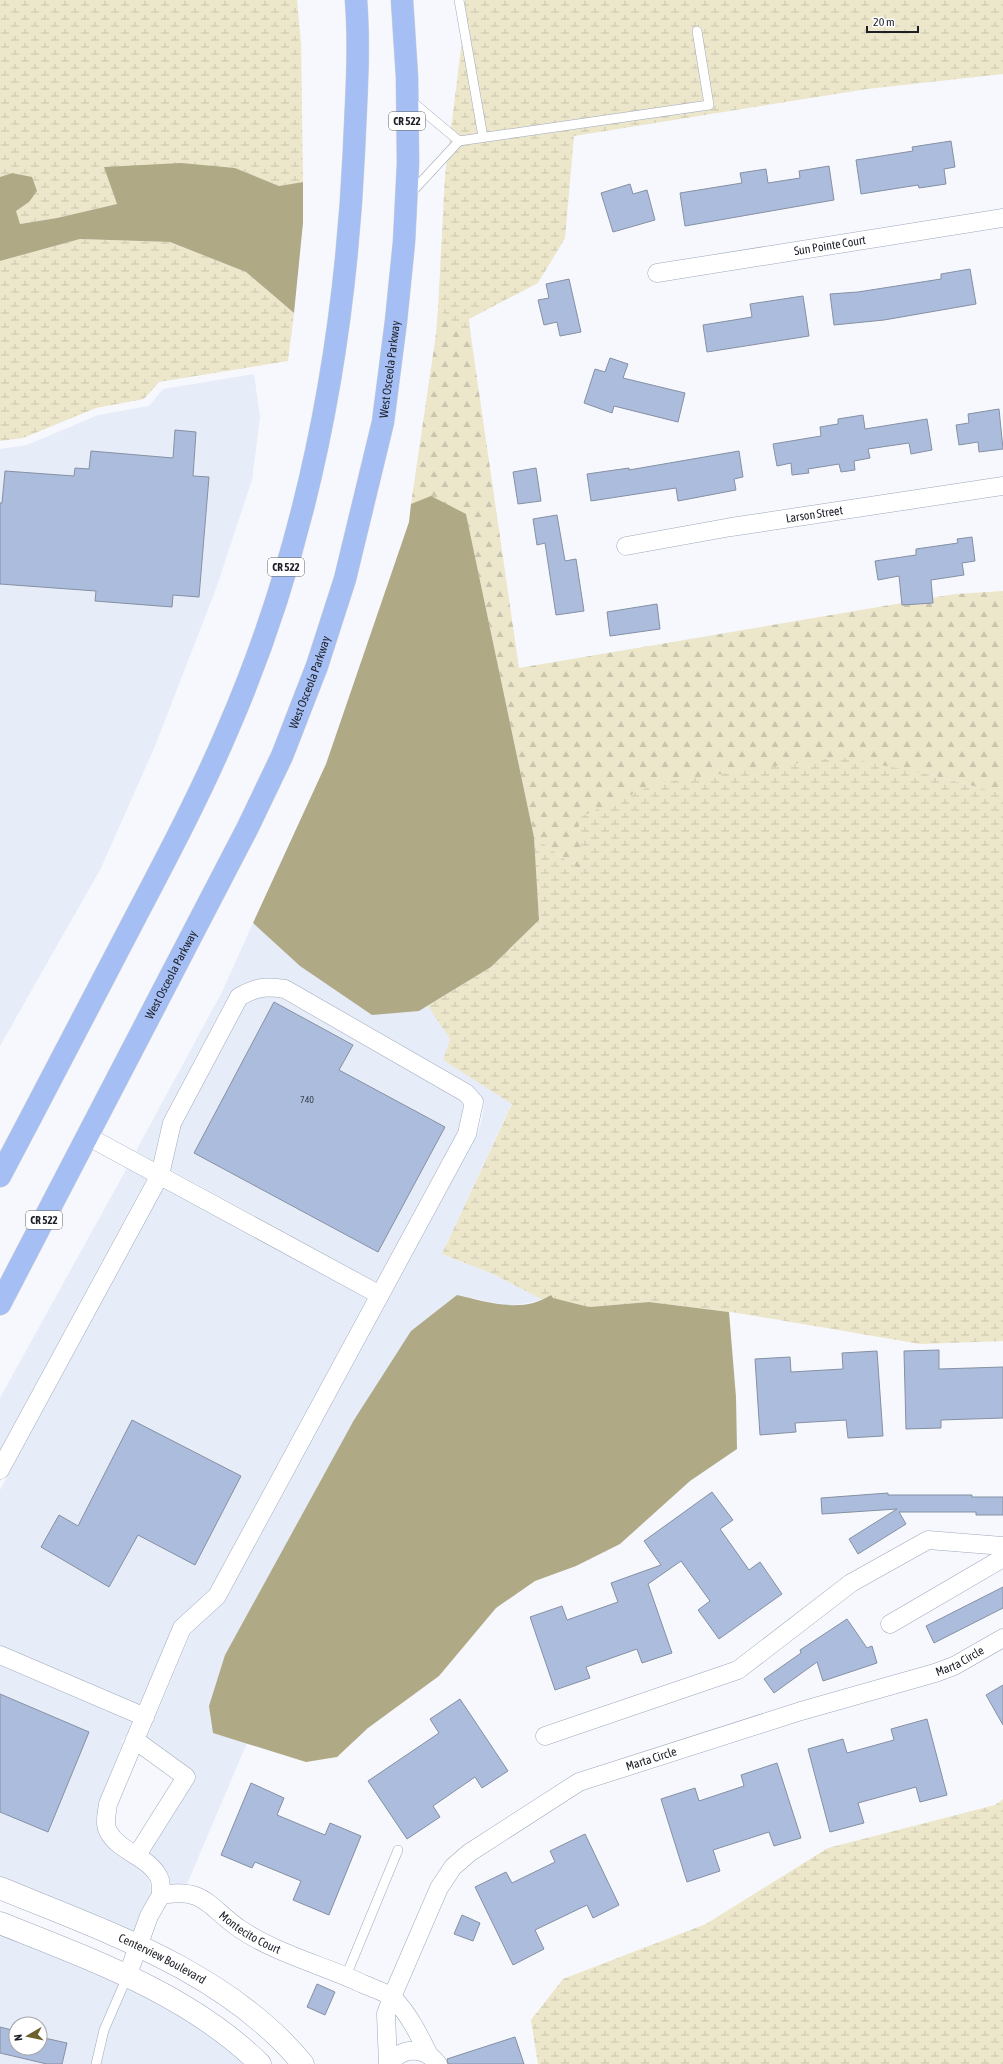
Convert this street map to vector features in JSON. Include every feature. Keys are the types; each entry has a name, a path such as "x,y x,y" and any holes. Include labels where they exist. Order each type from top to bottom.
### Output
{"main road":[{"name":"CR 522","path":"0,1176 190,811 229,728 257,655 280,588 304,506 321,431 335,346 346,256 353,175 357,82 356,0"},
{"name":"West Osceola Parkway","path":"0,1304 248,827 282,756 317,666 345,579 383,422 396,321 406,198 407,98 402,0"}],"street":[{"name":"Sun Pointe Court","path":"657,273 1003,218"},
{"name":"Larson Street","path":"626,546 731,527 1003,486"},
{"path":"0,1470 160,1175 172,1122 239,997 253,989 269,987 285,989 466,1092 474,1102 467,1134 217,1596 182,1628 108,1804 106,1818 108,1831 116,1841 137,1855 154,1870 160,1880 161,1895 149,1916 127,1977"},
{"path":"87,1136 380,1295"},
{"path":"545,1736 738,1670 851,1583 928,1540 1003,1546"},
{"path":"890,1624 1003,1558"},
{"name":"Marta Circle","path":"392,1997 439,1888 453,1867 469,1853 579,1782 801,1711 936,1673 954,1666 1003,1638"},
{"path":"0,1655 145,1717"},
{"path":"135,1740 186,1776 137,1855"},
{"name":"Centerview Boulevard","path":"0,1888 139,1946 202,1980 262,2022 300,2063"},
{"name":"Montecito Court","path":"161,1895 190,1893 207,1902 241,1929 280,1950 346,1976 392,1997 414,2026 433,2059"},
{"path":"0,1923 127,1977 177,2002 228,2036 260,2064"},
{"path":"389,2064 386,2014 392,1997"},
{"path":"389,2064 401,2053 410,2051 420,2051 433,2059"}],"lane":[{"path":"459,0 483,137"},
{"path":"406,198 459,141 709,106 697,31"},
{"path":"407,98 459,141"},
{"path":"346,1976 398,1850"},
{"path":"96,2064 104,2030 127,1977"}],"shaded area":[{"path":"181,163 235,168 279,186 303,182 303,223 294,313 246,272 170,242 80,239 0,261 0,177 12,173 32,177 37,191 29,202 16,211 20,224 57,218 117,204 104,167"},
{"path":"254,374 260,417 252,480 217,586 155,746 101,868 0,1046 0,449 27,445 98,415 149,406 163,389"},
{"path":"431,496 466,514 534,837 539,920 491,967 419,1011 372,1015 300,966 253,923 326,764 409,522 411,504"},
{"path":"253,923 300,966 419,1011 428,1006 450,1039 443,1060 512,1103 442,1254 493,1274 543,1300 510,1306 457,1295 213,1733 247,1743 187,1884 170,1885 169,1876 162,1866 149,1853 194,1781 192,1770 147,1737 191,1633 226,1600 476,1137 482,1119 484,1102 482,1097 472,1085 290,982 267,978 247,982 230,993 163,1119 153,1161 136,1151 222,992"},
{"path":"268,995 281,998 460,1099 464,1105 458,1131 376,1282 171,1170 181,1125 246,1003 256,997"},
{"path":"127,1168 147,1178 0,1450 0,1398"},
{"path":"164,1187 367,1298 209,1591 173,1626 139,1705 0,1645 0,1490"},
{"path":"457,1295 505,1305 528,1304 540,1301 551,1295 553,1298 589,1307 649,1302 729,1312 736,1397 737,1449 690,1481 620,1544 576,1566 535,1581 496,1608 439,1676 368,1728 337,1757 306,1762 213,1733 209,1706 225,1655 354,1420 411,1331"},
{"path":"0,1665 132,1721 126,1736 121,1742 123,1743 99,1801 96,1820 100,1836 108,1846 131,1862 146,1875 150,1883 151,1894 140,1912 133,1933 0,1878"},
{"path":"0,1933 123,1985 171,2009 195,2024 246,2064 0,2064"}],"green space":[{"path":"0,0 297,0 301,43 303,182 279,186 235,168 105,167 117,204 57,218 20,224 15,211 29,202 12,173 0,177"},
{"path":"465,0 1003,0 1003,74 867,89 574,136 565,238 538,283 469,319 471,337 438,309 445,176 462,41"},
{"path":"80,239 170,242 246,272 294,313 288,361 159,382 144,399 96,408 23,438 0,441 0,261"},
{"path":"438,309 471,337 519,668 955,594 1003,591 1003,794 927,774 584,873 534,837 466,514 411,504 436,334"},
{"path":"840,757 927,774 1003,794 1003,1341 920,1344 738,1313 649,1302 589,1307 552,1298 551,1295 543,1300 493,1274 442,1254 512,1104 443,1060 450,1039 428,1006 491,967 539,920 534,837 584,873 578,818 657,783"},
{"path":"1003,1799 1003,2064 538,2064 531,2020 563,1979 706,1924 828,1848 995,1805"}],"building":[{"path":"951,141 955,167 944,169 946,184 919,188 918,185 861,194 856,160 913,151 912,147"},
{"path":"829,166 834,200 685,226 680,193 742,183 740,173 766,169 768,183 800,178 799,171"},
{"path":"630,184 633,194 647,190 655,220 613,232 601,193"},
{"path":"970,269 976,304 884,320 834,325 830,294 858,292 941,279 941,274"},
{"path":"569,279 581,332 560,336 557,322 544,325 538,300 549,298 546,284"},
{"path":"803,296 809,336 707,352 703,325 752,317 750,304"},
{"path":"610,358 628,364 623,378 685,393 678,422 614,406 612,413 584,403 595,369 605,372"},
{"path":"999,409 1003,449 979,452 978,442 959,445 956,425 969,423 968,414"},
{"path":"863,415 865,429 927,419 932,450 911,454 909,443 868,449 870,458 854,461 855,470 841,472 839,464 808,469 809,473 792,475 791,463 777,466 773,444 821,436 820,427 838,424 838,419"},
{"path":"175,430 196,432 193,476 209,477 199,597 173,595 172,607 95,601 96,591 0,584 0,503 2,503 5,471 74,476 75,468 89,469 91,451 173,458"},
{"path":"739,451 743,477 734,479 736,490 678,501 676,488 591,501 587,474 629,468 629,470"},
{"path":"536,468 541,501 518,504 513,472"},
{"path":"557,515 565,561 576,559 584,611 556,615 545,543 537,545 533,519"},
{"path":"972,537 975,561 962,563 964,575 931,580 933,603 902,605 899,576 878,580 875,561 916,555 916,549 958,543 957,539"},
{"path":"657,604 660,629 610,636 607,612"},
{"path":"274,1002 353,1045 339,1070 445,1127 378,1252 194,1153"},
{"path":"939,1350 939,1369 1003,1367 1003,1418 941,1420 941,1428 906,1429 904,1351"},
{"path":"877,1351 883,1436 848,1438 846,1420 795,1423 796,1432 760,1435 755,1359 790,1357 791,1372 843,1369 842,1353"},
{"path":"132,1420 241,1476 195,1565 138,1535 109,1587 41,1547 59,1515 78,1526"},
{"path":"712,1492 733,1520 720,1529 749,1570 760,1562 782,1594 719,1639 698,1610 710,1601 681,1561 648,1584 672,1653 642,1663 637,1649 586,1667 590,1678 555,1690 530,1617 562,1606 567,1620 618,1602 611,1583 661,1565 644,1541"},
{"path":"888,1493 888,1495 972,1495 972,1497 1003,1497 1003,1515 976,1515 976,1512 899,1512 906,1524 858,1554 849,1539 897,1509 822,1514 821,1498"},
{"path":"1003,1587 1003,1608 934,1643 926,1626"},
{"path":"847,1619 867,1648 872,1646 877,1663 823,1681 817,1662 774,1693 764,1679 801,1653 800,1650"},
{"path":"1003,1685 1003,1725 986,1695"},
{"path":"0,1694 89,1732 48,1832 0,1812"},
{"path":"460,1699 508,1771 482,1788 475,1777 433,1806 440,1817 407,1839 368,1781 439,1733 430,1719"},
{"path":"927,1719 947,1795 920,1802 916,1787 858,1803 864,1823 830,1832 808,1749 843,1739 847,1753 894,1740 891,1729"},
{"path":"777,1763 801,1838 774,1846 769,1832 713,1850 720,1871 687,1882 661,1799 695,1788 699,1801 744,1786 741,1775"},
{"path":"251,1783 284,1798 277,1815 325,1835 330,1823 361,1836 329,1915 293,1900 301,1881 255,1862 252,1868 221,1855"},
{"path":"585,1834 619,1905 593,1918 587,1905 535,1930 544,1949 513,1965 475,1887 506,1872 512,1883 555,1862 550,1851"},
{"path":"462,1915 480,1923 473,1941 454,1934"},
{"path":"317,1984 335,1992 325,2015 307,2007"},
{"path":"0,2027 8,2029 8,2055 0,2053"},
{"path":"515,2037 524,2064 448,2064 447,2059"},
{"path":"48,2039 67,2043 62,2064 47,2064 13,2056 48,2056"}]}
